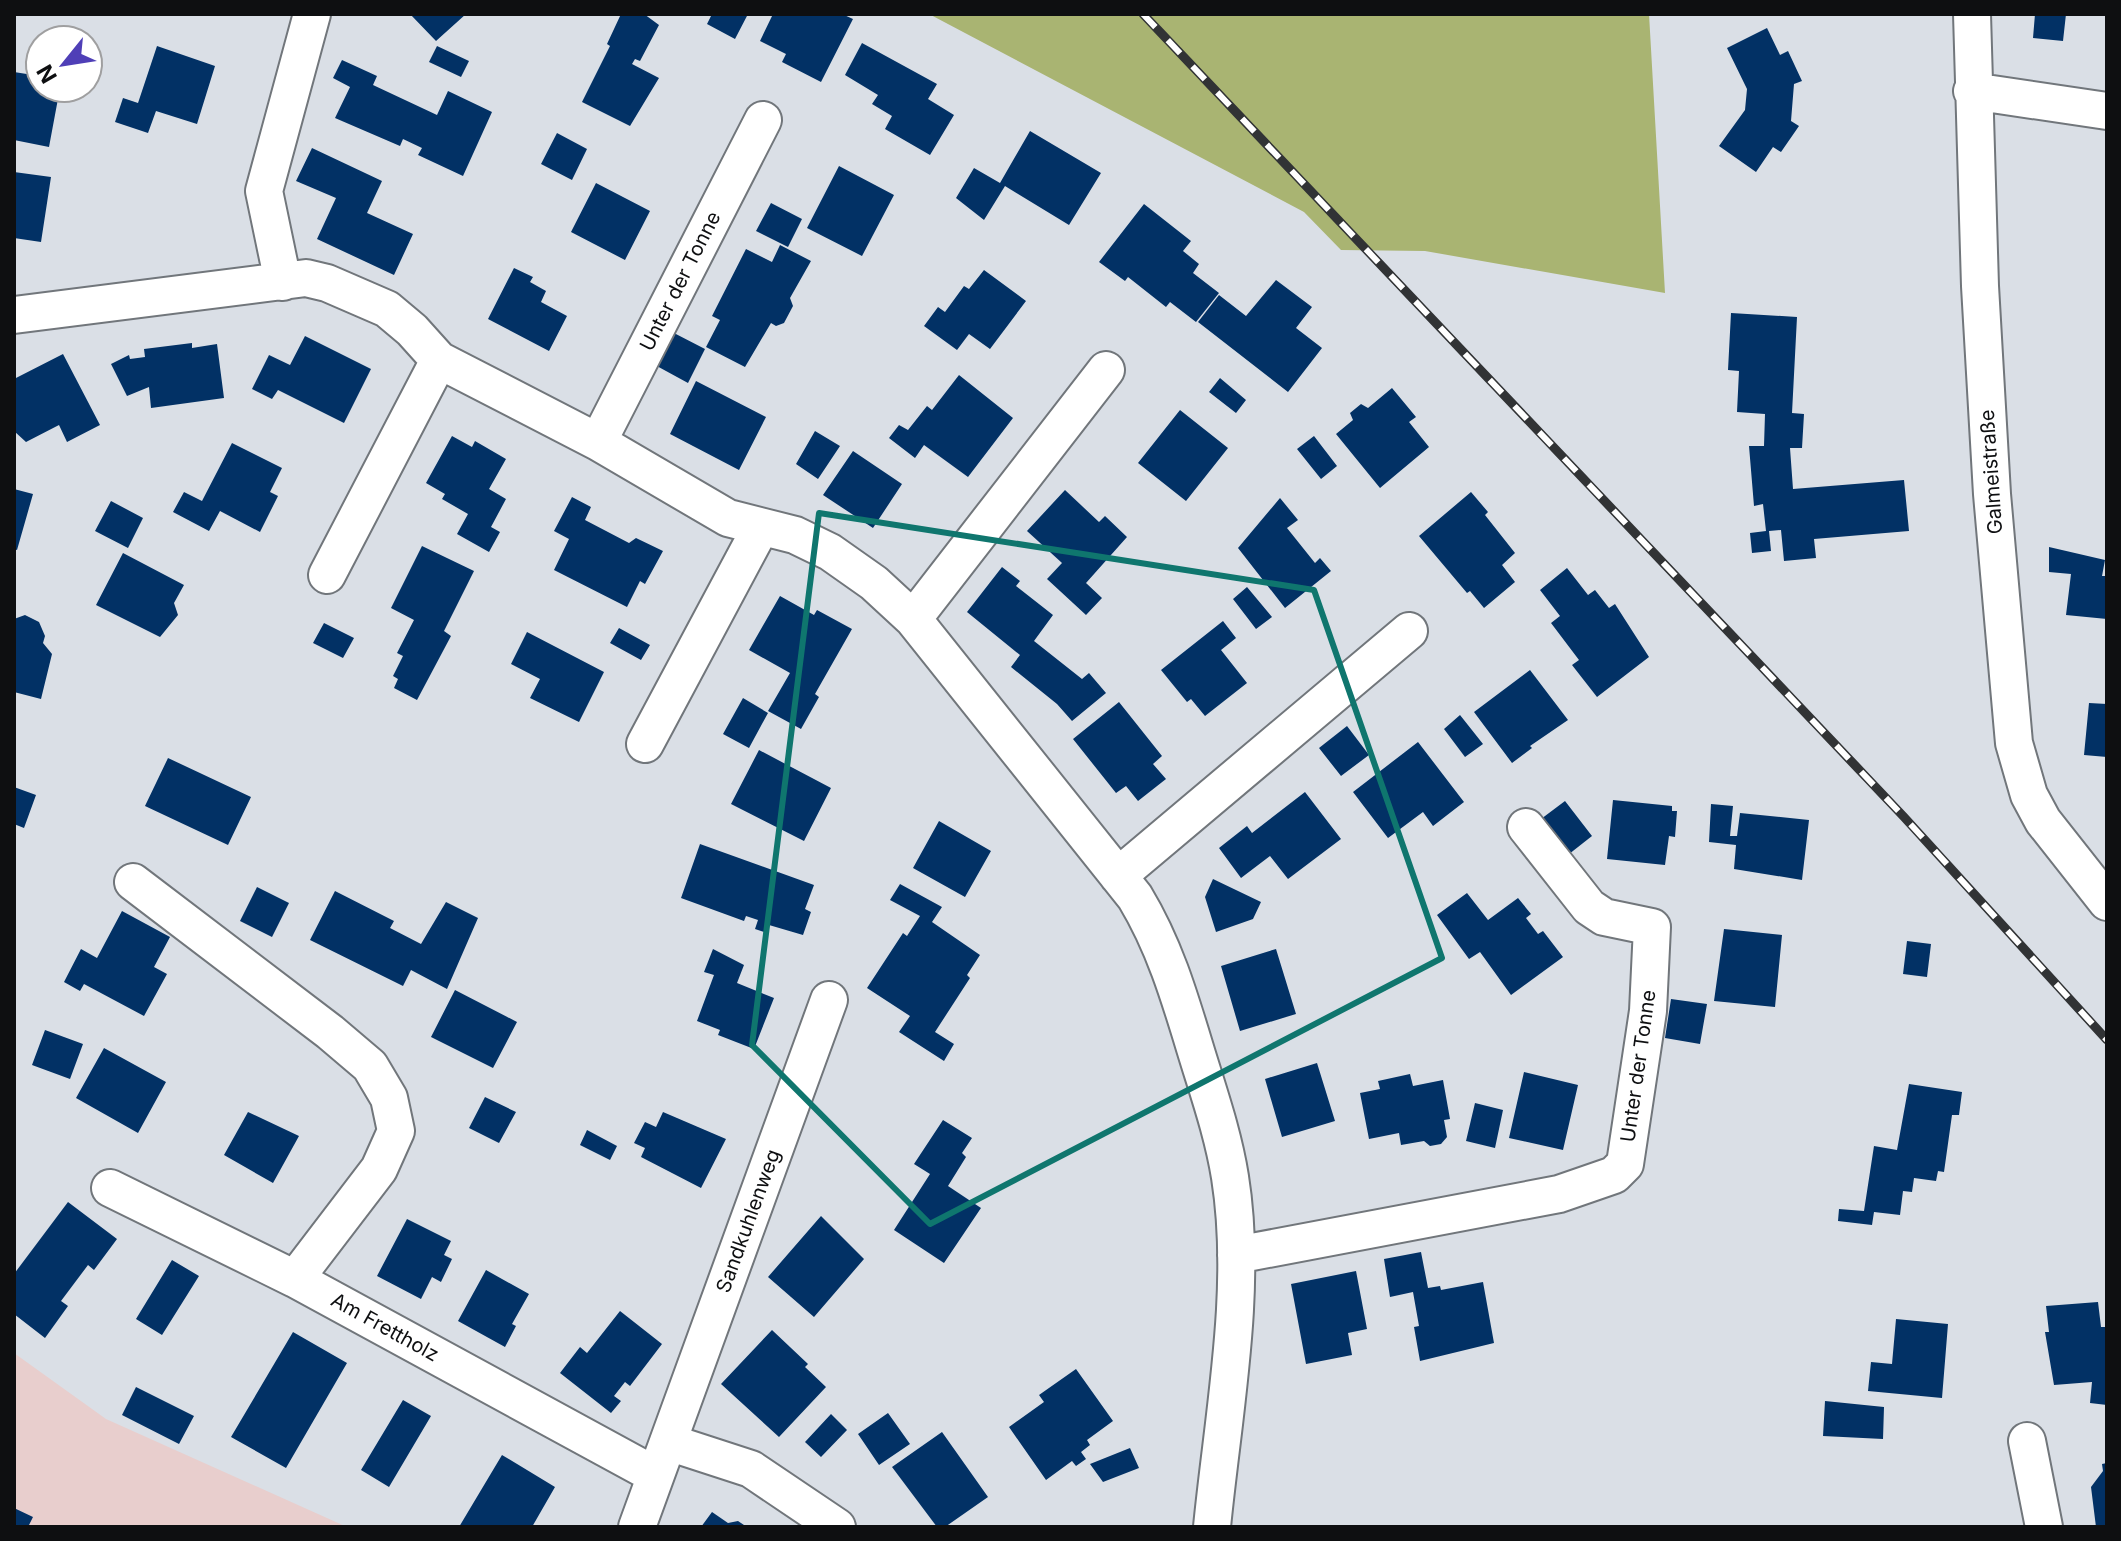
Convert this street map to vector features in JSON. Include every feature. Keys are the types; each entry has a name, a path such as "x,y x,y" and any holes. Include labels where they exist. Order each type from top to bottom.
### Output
{"street":[{"path":"283,282 264,191 312,14"},
{"name":"Galmeistraße","path":"1972,14 1972,91 1992,494 2014,743 2029,795 2043,821 2107,902"},
{"path":"1972,91 2107,111"},
{"name":"Unter der Tonne","path":"598,442 763,120"},
{"path":"14,315 316,280 387,309 412,330 439,360 598,442 728,518 795,535 830,552 874,583 913,619 1118,876 1155,933 1182,1003 1224,1146 1236,1255 1212,1527"},
{"path":"327,575 439,360"},
{"path":"913,619 1106,370"},
{"path":"645,744 761,527"},
{"path":"1118,876 1409,631"},
{"name":"Unter der Tonne","path":"1236,1255 1559,1194 1614,1175 1625,1164 1648,1011 1652,927 1604,917 1589,907 1526,827"},
{"path":"133,882 370,1066 389,1098 396,1131 379,1169 295,1279"},
{"name":"Sandkuhlenweg","path":"637,1527 829,1000"},
{"name":"Am Frettholz","path":"110,1188 295,1279 655,1475"},
{"path":"2027,1441 2044,1527"},
{"path":"668,1442 751,1469 837,1527"}],"highlighted area":[{"path":"819,513 1314,590 1442,958 930,1224 752,1045"}],"shaded area":[{"path":"14,1353 106,1419 347,1527 14,1527"}],"green space":[{"path":"929,14 1649,14 1665,293 1425,251 1341,250 1304,212"}],"building":[{"path":"410,14 466,14 436,41"},
{"path":"621,14 644,14 659,25 640,61 635,59 632,64 659,78 630,126 582,102 610,46 607,44"},
{"path":"712,14 748,14 735,39 707,24"},
{"path":"773,14 842,14 853,19 821,82 782,62 786,54 760,41"},
{"path":"2035,14 2066,14 2063,41 2033,38"},
{"path":"1767,28 1780,55 1788,51 1802,81 1794,84 1791,121 1799,126 1781,152 1773,147 1756,172 1719,146 1745,110 1747,89 1727,48"},
{"path":"862,43 937,84 928,99 954,115 930,155 885,129 892,116 872,104 878,95 845,75"},
{"path":"157,46 215,66 197,124 156,111 148,133 115,122 123,98 138,103"},
{"path":"437,46 469,61 461,77 429,62"},
{"path":"342,60 377,76 373,85 437,115 448,91 492,112 463,176 418,155 422,148 403,139 400,146 335,118 350,87 333,78"},
{"path":"14,72 24,74 24,104 57,104 49,147 14,140"},
{"path":"1030,131 1101,173 1069,225 1005,186 984,220 956,198 974,168 1000,183"},
{"path":"557,133 587,149 572,180 541,164"},
{"path":"312,148 382,181 367,213 413,234 394,275 317,239 336,198 296,181"},
{"path":"839,166 894,195 862,256 807,228"},
{"path":"14,172 51,177 41,242 14,238"},
{"path":"596,183 650,211 625,260 571,232"},
{"path":"771,203 802,219 788,247 756,231"},
{"path":"1144,204 1191,241 1183,251 1199,264 1193,273 1219,293 1196,322 1170,302 1166,307 1128,277 1125,281 1099,262"},
{"path":"780,245 811,261 790,298 793,306 784,323 776,326 771,323 745,367 706,347 720,320 712,316 746,249 772,262"},
{"path":"514,268 533,277 530,282 546,291 541,302 567,316 549,351 488,319"},
{"path":"984,270 1026,301 990,349 969,334 957,350 924,326 938,307 945,312 964,286 969,289"},
{"path":"1276,280 1312,307 1296,328 1322,348 1288,392 1198,322 1219,295 1246,316"},
{"path":"1731,313 1797,317 1792,413 1804,414 1802,448 1790,448 1793,489 1904,480 1909,531 1814,539 1816,558 1784,561 1781,530 1769,531 1771,551 1752,553 1750,533 1766,531 1763,504 1754,506 1749,446 1764,446 1765,414 1737,412 1739,371 1728,370"},
{"path":"672,332 705,349 688,383 655,365"},
{"path":"305,336 371,369 344,423 278,390 272,399 252,389 269,355 290,365"},
{"path":"192,343 192,348 217,344 224,398 151,408 149,387 127,396 111,364 129,355 130,359 145,357 144,349"},
{"path":"63,354 100,425 67,442 59,425 26,442 14,431 14,379"},
{"path":"959,375 1013,418 968,477 924,445 915,458 889,438 899,425 908,430 927,406 932,410"},
{"path":"1220,378 1246,400 1236,413 1209,392"},
{"path":"696,381 766,417 739,470 670,434"},
{"path":"1392,388 1416,417 1409,422 1429,447 1380,488 1336,434 1353,420 1350,413 1361,404 1368,408"},
{"path":"1180,410 1228,448 1186,501 1138,463"},
{"path":"815,431 840,446 818,479 796,464"},
{"path":"452,436 472,447 475,441 506,459 489,489 506,499 491,527 500,532 489,552 457,534 468,514 442,499 445,494 426,483"},
{"path":"1314,436 1337,466 1321,479 1297,449"},
{"path":"232,443 282,468 270,492 278,496 260,532 220,511 209,531 173,512 184,492 202,501"},
{"path":"853,451 902,484 873,528 823,495"},
{"path":"14,489 33,494 17,550 14,549"},
{"path":"1065,490 1099,522 1105,516 1127,537 1086,583 1102,598 1086,615 1047,579 1062,563 1027,531"},
{"path":"1471,492 1515,553 1502,565 1515,582 1484,608 1470,591 1467,593 1419,536"},
{"path":"572,497 591,507 585,520 629,543 636,538 663,551 645,584 640,581 627,607 554,570 569,539 554,531"},
{"path":"1280,498 1298,520 1287,528 1315,563 1320,558 1331,571 1285,608 1238,548"},
{"path":"111,501 143,518 128,548 95,531"},
{"path":"422,546 474,571 444,631 451,636 417,700 394,688 398,679 393,676 403,656 397,653 414,620 391,608"},
{"path":"2049,547 2105,560 2102,576 2107,576 2107,619 2066,615 2071,574 2049,572"},
{"path":"123,553 184,585 174,603 178,615 160,637 96,605"},
{"path":"1002,567 1020,581 1016,586 1053,615 1034,641 1082,679 1089,673 1106,693 1072,721 1057,704 1011,667 1020,655 967,612"},
{"path":"1567,568 1588,595 1595,590 1609,608 1615,604 1649,657 1597,697 1572,665 1579,660 1551,623 1560,616 1540,590"},
{"path":"1247,587 1272,617 1256,629 1233,599"},
{"path":"780,596 814,615 817,610 852,629 815,694 819,697 801,729 768,711 790,673 749,650"},
{"path":"25,615 39,622 45,636 43,643 52,654 41,699 14,692 14,619"},
{"path":"1223,621 1236,638 1221,650 1247,683 1205,716 1191,699 1187,702 1161,670"},
{"path":"324,623 354,638 343,658 313,643"},
{"path":"619,628 650,645 641,660 610,643"},
{"path":"527,632 604,672 579,722 530,698 540,679 511,664"},
{"path":"1530,670 1568,720 1530,746 1532,748 1512,763 1474,712"},
{"path":"743,698 768,713 749,748 723,734"},
{"path":"1119,702 1162,756 1153,764 1166,779 1138,801 1126,786 1116,793 1073,739"},
{"path":"2089,703 2107,704 2107,757 2084,755"},
{"path":"1460,715 1483,744 1465,757 1444,729"},
{"path":"1347,726 1369,755 1341,776 1319,748"},
{"path":"1418,742 1464,802 1433,826 1423,812 1388,838 1353,792"},
{"path":"759,750 831,788 804,841 731,804"},
{"path":"168,758 251,797 228,845 145,806"},
{"path":"14,787 36,795 24,828 14,824"},
{"path":"1305,792 1341,839 1288,879 1270,856 1241,878 1219,848 1247,826 1252,833"},
{"path":"1613,800 1672,806 1672,811 1677,811 1675,837 1669,836 1665,865 1607,859"},
{"path":"1565,801 1592,836 1564,858 1537,822"},
{"path":"1711,804 1733,806 1730,836 1737,836 1740,813 1809,820 1802,880 1734,869 1736,845 1709,842"},
{"path":"939,821 991,851 965,897 913,868"},
{"path":"700,844 814,885 805,909 811,912 803,935 769,925 767,933 755,929 758,920 746,916 744,921 681,898"},
{"path":"1213,879 1261,902 1253,919 1216,932 1205,897"},
{"path":"900,884 942,907 932,922 980,955 967,975 970,978 935,1032 954,1044 944,1061 899,1032 910,1016 867,988 903,933 907,936 920,916 890,900"},
{"path":"257,887 289,903 272,937 240,921"},
{"path":"335,891 394,921 390,928 421,944 446,902 478,918 447,989 411,970 403,986 310,940"},
{"path":"1467,893 1488,920 1518,898 1531,914 1526,918 1538,934 1543,931 1563,957 1511,995 1480,952 1469,959 1437,915"},
{"path":"122,911 170,937 154,967 167,974 144,1016 84,984 80,991 64,982 81,949 97,958"},
{"path":"1724,929 1782,935 1775,1007 1714,1001"},
{"path":"1907,941 1931,944 1927,977 1903,974"},
{"path":"713,949 744,965 737,983 774,998 754,1049 718,1035 720,1030 697,1021 714,975 704,972"},
{"path":"1276,949 1296,1014 1240,1031 1221,966"},
{"path":"455,990 517,1022 493,1068 431,1037"},
{"path":"1671,999 1707,1004 1700,1044 1665,1038"},
{"path":"45,1030 83,1044 70,1079 32,1065"},
{"path":"104,1048 166,1082 138,1133 76,1098"},
{"path":"1317,1063 1335,1121 1282,1137 1265,1079"},
{"path":"1524,1072 1578,1085 1563,1150 1509,1138"},
{"path":"1410,1074 1413,1086 1443,1080 1450,1119 1444,1120 1447,1137 1441,1144 1430,1146 1424,1141 1401,1145 1399,1133 1369,1139 1360,1093 1380,1089 1378,1081"},
{"path":"1909,1084 1962,1092 1959,1115 1952,1115 1944,1172 1938,1171 1936,1181 1914,1178 1912,1192 1903,1191 1900,1215 1874,1212 1872,1225 1838,1221 1839,1209 1864,1211 1874,1146 1897,1150"},
{"path":"485,1097 516,1112 499,1143 469,1128"},
{"path":"1475,1103 1503,1110 1495,1148 1466,1141"},
{"path":"248,1112 299,1136 273,1183 224,1155"},
{"path":"663,1112 726,1139 701,1188 641,1157 645,1148 634,1143 645,1122 656,1127"},
{"path":"943,1120 972,1138 962,1153 966,1157 948,1186 981,1208 944,1263 894,1230 930,1174 914,1164"},
{"path":"587,1130 617,1146 610,1160 580,1145"},
{"path":"68,1202 117,1239 94,1270 88,1265 61,1301 68,1306 45,1338 14,1314 14,1274"},
{"path":"821,1216 864,1259 814,1317 768,1277"},
{"path":"407,1219 451,1241 444,1255 452,1259 441,1282 432,1277 421,1299 377,1276"},
{"path":"1421,1252 1428,1288 1440,1286 1441,1290 1483,1282 1494,1343 1420,1361 1414,1327 1419,1326 1413,1292 1390,1297 1384,1259"},
{"path":"172,1260 199,1276 162,1335 136,1319"},
{"path":"486,1270 529,1294 512,1324 516,1326 505,1347 458,1321"},
{"path":"1356,1271 1367,1329 1348,1333 1352,1355 1306,1364 1291,1284"},
{"path":"2098,1302 2101,1327 2107,1327 2107,1405 2090,1403 2092,1382 2054,1385 2045,1332 2049,1332 2046,1306"},
{"path":"620,1311 662,1344 630,1386 625,1382 614,1396 621,1401 611,1413 560,1373 580,1347 587,1353"},
{"path":"1896,1319 1948,1324 1942,1398 1868,1391 1871,1362 1892,1364"},
{"path":"772,1330 808,1364 805,1367 826,1387 779,1437 721,1384"},
{"path":"293,1332 347,1363 286,1468 231,1437"},
{"path":"1076,1369 1113,1421 1087,1440 1090,1445 1081,1452 1086,1459 1076,1466 1072,1461 1046,1480 1009,1427 1044,1402 1039,1395"},
{"path":"136,1387 194,1416 179,1444 122,1415"},
{"path":"403,1400 431,1416 389,1487 361,1470"},
{"path":"1825,1401 1884,1407 1883,1439 1823,1436"},
{"path":"888,1413 910,1444 879,1465 858,1434"},
{"path":"831,1414 847,1430 821,1457 805,1442"},
{"path":"942,1432 988,1497 945,1527 937,1527 892,1467"},
{"path":"1130,1448 1139,1468 1103,1482 1090,1464"},
{"path":"502,1455 555,1487 532,1527 459,1527"},
{"path":"2107,1463 2107,1527 2096,1527 2091,1487 2103,1471 2102,1464"},
{"path":"14,1508 33,1517 28,1527 14,1527"},
{"path":"712,1512 728,1523 738,1521 747,1527 701,1527"}],"railway":[{"path":"1143,14 1904,817 2107,1040"}]}
